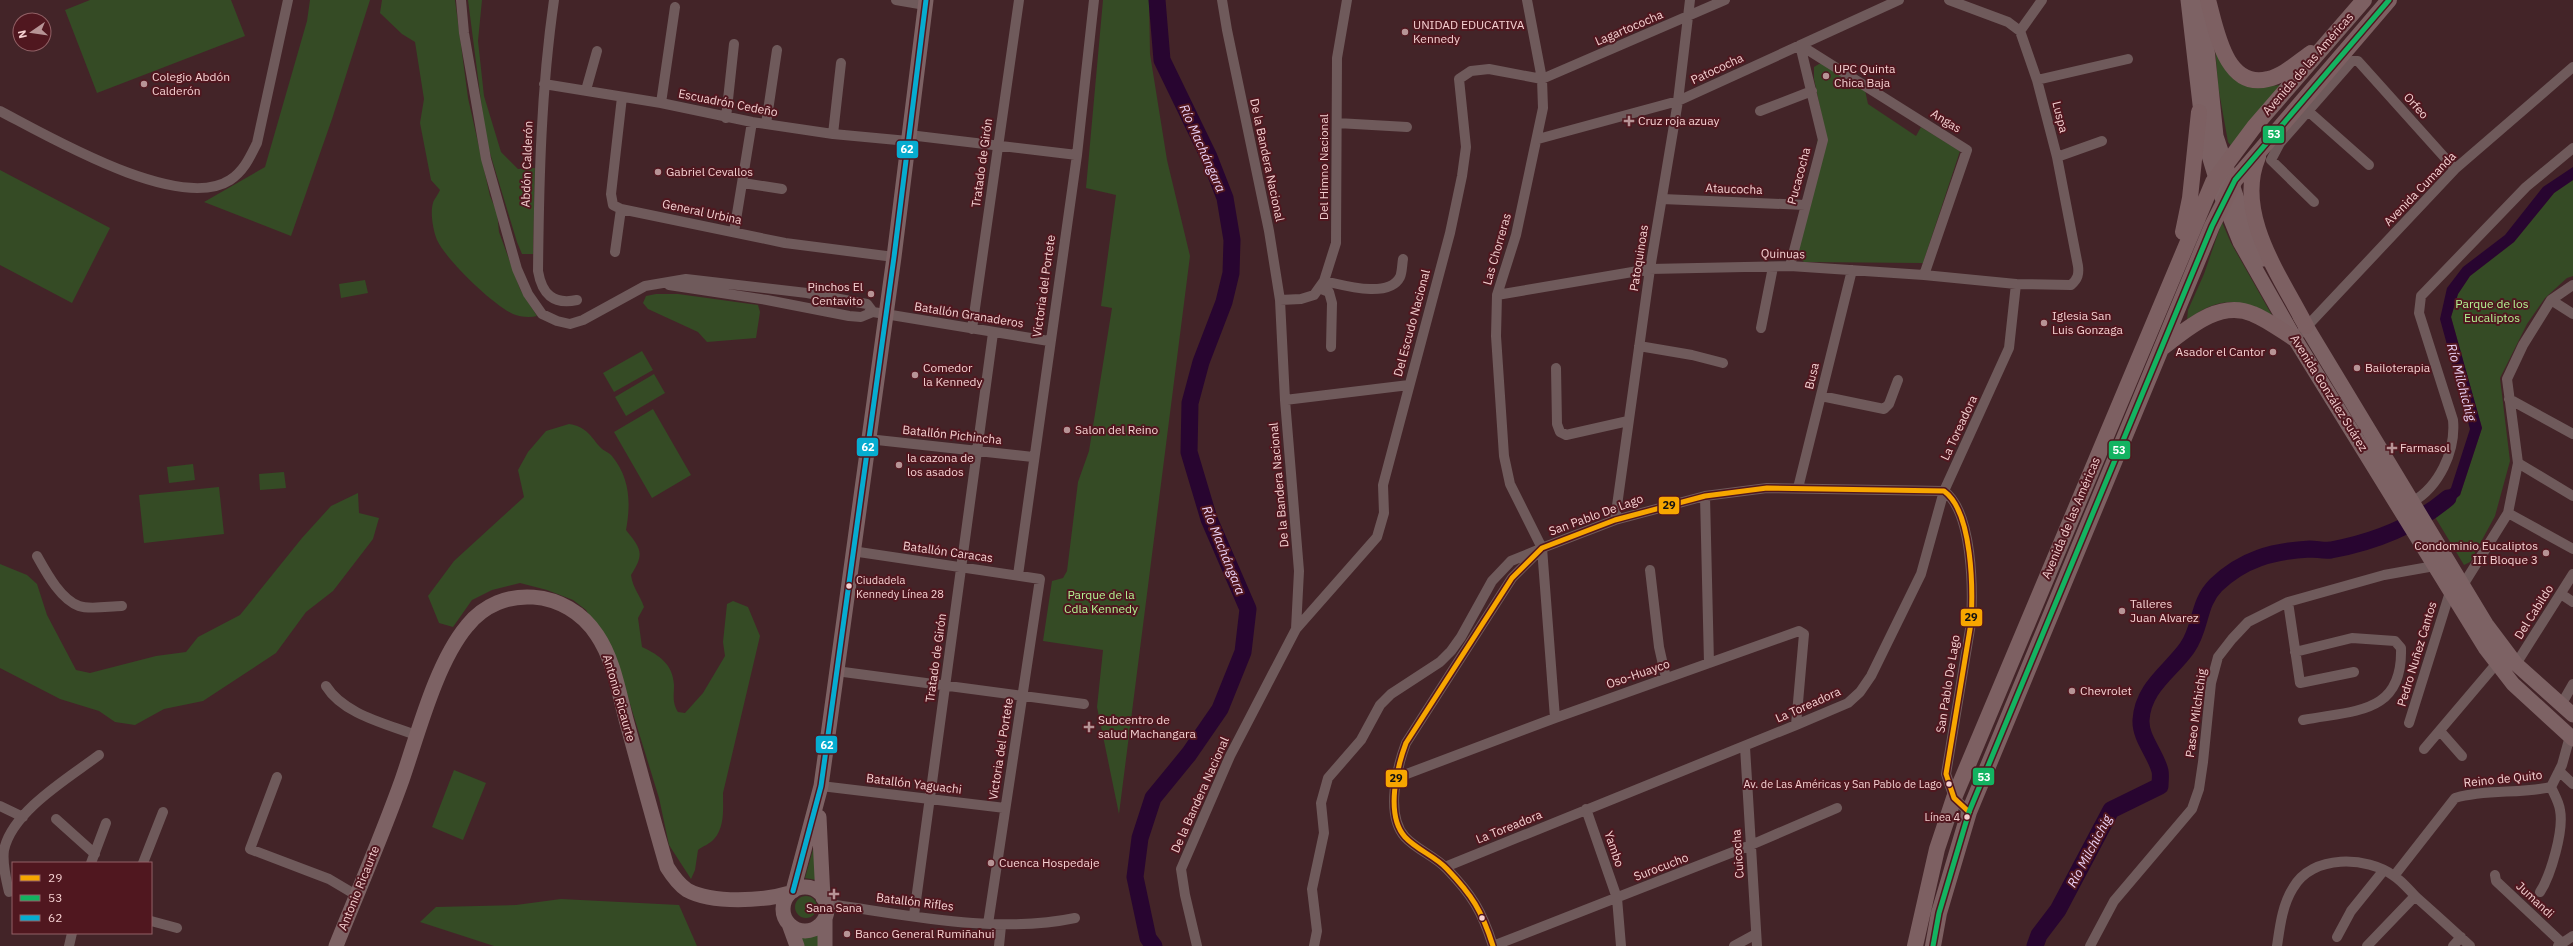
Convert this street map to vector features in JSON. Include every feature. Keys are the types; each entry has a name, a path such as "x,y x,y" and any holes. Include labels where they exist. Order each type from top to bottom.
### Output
{"main road":[{"name":"Avenida González Suárez","path":"2188,0 2199,112 2210,138 2235,214 2240,242 2295,339 2343,401 2411,508 2424,534 2457,588 2516,664 2573,715"},
{"name":"Avenida González Suárez","path":"2202,0 2210,138"},
{"path":"2208,0 2224,56 2231,66 2249,78 2258,80 2277,76 2327,42"},
{"name":"Avenida de las Américas","path":"1915,946 1937,849 1954,798 2177,263 2213,182 2225,164 2364,0"},
{"name":"Avenida de las Américas","path":"1933,946 1939,913 1969,812 2212,226 2235,180 2389,0"},
{"path":"797,946 787,922 784,904 792,892 820,793 868,439 879,314 894,257 926,2"},
{"path":"2177,263 2190,198 2199,112"},
{"path":"2261,148 2252,178 2255,219 2263,242 2307,327"},
{"name":"Avenida González Suárez","path":"2235,214 2250,235 2307,327 2343,401"},
{"path":"2161,349 2197,321 2216,313 2234,310 2252,313 2295,339"},
{"name":"Avenida González Suárez","path":"2457,588 2471,627 2497,663 2513,684 2571,738"},
{"name":"Antonio Ricaurte","path":"336,946 418,736 442,668 465,627 476,615 489,605 519,596 536,596 551,600 586,622 597,635 605,649 667,867 675,879 686,889 698,895 758,899 792,892"},
{"path":"820,793 825,908 825,946"},
{"path":"792,892 809,888 815,890 825,908"},
{"name":"Antonio Ricaurte","path":"758,899 771,905 787,922"},
{"path":"787,922 795,929 809,930 815,928 825,908"}],"street":[{"path":"0,111 108,166 180,187 208,187 230,180 248,163 257,143 288,0"},
{"path":"461,0 464,33 486,159 517,269 528,294 542,314 557,322 570,324 583,320 645,286 665,284 686,279 807,293 867,304 879,314"},
{"name":"Abdón Calderón","path":"554,0 544,84 539,183 538,271 540,282 548,295 565,303 577,300"},
{"path":"896,0 926,2"},
{"name":"Tratado de Girón","path":"972,329 1019,0"},
{"name":"Victoria del Portete","path":"1018,575 1049,340 1077,155 1094,0"},
{"name":"De la Bandera Nacional","path":"1197,946 1186,903 1181,869 1230,756 1296,628 1299,570 1285,400 1280,300 1269,231 1222,0"},
{"name":"Del Himno Nacional","path":"1322,285 1336,243 1337,58 1347,0"},
{"name":"Las Chorreras","path":"1527,0 1542,79 1543,108 1538,139 1516,235 1497,296 1496,336 1504,456 1510,484 1542,548"},
{"name":"Patoquinoas","path":"1615,520 1638,346 1678,101 1690,0"},
{"name":"Lagartococha","path":"1542,79 1725,0"},
{"name":"Patococha","path":"1538,139 1678,101 1899,0"},
{"path":"1949,0 2008,22 2020,31 2042,0"},
{"path":"661,103 675,7"},
{"name":"Luspa","path":"2020,31 2038,80 2057,157 2079,274 2071,284"},
{"path":"726,118 734,44"},
{"name":"Pucacocha","path":"1790,266 1822,140 1812,91 1800,45"},
{"name":"Angas","path":"1800,45 1967,150 1924,275"},
{"path":"766,124 777,50"},
{"path":"586,90 597,51"},
{"path":"2038,80 2128,59"},
{"name":"Orfeo","path":"2308,112 2352,61 2358,61 2455,169"},
{"path":"833,134 841,63"},
{"name":"Avenida Cumanda","path":"2295,339 2455,169 2573,67"},
{"name":"Del Escudo Nacional","path":"1296,628 1377,537 1384,513 1382,485 1450,232 1462,176 1466,147 1459,92 1459,79 1471,71 1489,69 1542,79"},
{"name":"Escuadrón Cedeño","path":"544,84 586,90 622,98 661,103 726,118 833,134 908,138 1077,155"},
{"path":"1760,111 1812,91"},
{"path":"615,252 621,209 613,205 611,194 622,98"},
{"path":"2314,202 2271,160 2280,143 2308,112 2369,165"},
{"path":"734,232 752,122"},
{"path":"1337,123 1407,127"},
{"path":"2057,157 2102,141"},
{"path":"2411,508 2432,487 2448,456 2454,431 2453,420 2419,313 2421,296 2526,187 2573,148"},
{"path":"743,183 782,189"},
{"name":"Ataucocha","path":"1662,199 1805,205"},
{"name":"General Urbina","path":"621,209 785,243 894,257"},
{"path":"1322,285 1371,290 1384,289 1395,284 1400,277 1403,259"},
{"name":"Quinuas","path":"1497,296 1650,269 1790,266 1924,275 2016,284 2071,284"},
{"path":"1761,328 1773,267"},
{"name":"Busa","path":"1798,488 1852,270"},
{"path":"665,284 767,300 849,316 861,317 879,314"},
{"name":"La Toreadora","path":"1445,867 1796,725 1848,703 1860,692 1871,676 1921,574 1944,491 2009,348 2016,284"},
{"path":"1280,300 1301,299 1314,295 1322,285"},
{"path":"1322,285 1329,292 1332,303 1331,348"},
{"path":"2573,285 2551,300 2523,345 2507,378 2518,463 2508,513 2573,549"},
{"path":"2551,300 2573,314"},
{"name":"Batallón Granaderos","path":"879,314 1049,340"},
{"name":"Tratado de Girón","path":"914,915 993,332"},
{"path":"1638,346 1692,355 1723,363"},
{"path":"1556,368 1557,424 1560,432 1566,435 1628,421"},
{"path":"1821,396 1884,409 1890,404 1898,380"},
{"path":"1285,400 1409,386"},
{"path":"2509,399 2573,434"},
{"name":"Batallón Pichincha","path":"868,439 1033,457"},
{"path":"2518,463 2573,496"},
{"name":"San Pablo De Lago","path":"1493,946 1482,914 1473,898 1445,867 1405,837 1400,830 1395,810 1396,778 1406,743 1458,665 1512,578 1542,548 1615,520 1705,496 1767,488 1944,491 1952,497 1957,506 1964,532 1973,600 1946,774 1954,798 1969,812"},
{"path":"1705,496 1709,663"},
{"name":"Pedro Nuñez Cantos","path":"2409,723 2457,588 2508,513"},
{"path":"1314,946 1317,931 1312,889 1324,833 1321,803 1328,778 1361,740 1380,705 1391,694 1440,662 1451,651 1461,637 1492,581 1511,561 1542,548 1555,718"},
{"name":"Batallón Caracas","path":"852,552 1040,579"},
{"path":"37,556 51,578 70,601 80,606 122,606"},
{"name":"Paseo Milchichig","path":"2090,946 2114,901 2192,810 2199,789 2211,682 2218,658 2248,622 2288,602 2384,575 2442,564"},
{"path":"1650,570 1659,647 1666,678"},
{"name":"Del Cabildo","path":"2516,664 2573,574"},
{"name":"Victoria del Portete","path":"988,924 1004,808 1023,695 1040,579"},
{"path":"2561,594 2573,602"},
{"path":"2288,602 2300,683 2354,672"},
{"name":"Oso-Huayco","path":"1396,778 1555,718 1799,631 1803,634 1796,725"},
{"path":"2295,652 2352,638 2395,641 2401,648 2402,659 2394,688 2388,697 2362,708 2303,720"},
{"path":"2424,749 2497,663"},
{"path":"836,670 1084,704"},
{"path":"2561,705 2573,684"},
{"path":"326,686 335,698 350,708 418,736"},
{"path":"2440,731 2462,756"},
{"name":"Reino de Quito","path":"2394,876 2455,798 2470,795 2522,792 2551,787 2559,772 2571,738"},
{"name":"Cuicocha","path":"1744,746 1758,946"},
{"path":"7,892 4,866 5,848 12,832 23,817 59,784 99,754"},
{"path":"2559,772 2573,784"},
{"path":"277,778 250,849 329,879 356,895"},
{"path":"2540,892 2549,878 2560,824 2560,808 2551,787"},
{"name":"Batallón Yaguachi","path":"820,793 930,798 1004,808"},
{"path":"0,806 23,817"},
{"name":"Surocucho","path":"1493,946 1751,845 1837,808"},
{"name":"Yambo","path":"1586,809 1617,898 1620,946"},
{"path":"143,862 163,812"},
{"path":"56,820 93,858 106,823"},
{"path":"2277,946 2286,902 2294,886 2307,874 2321,866 2340,861 2364,863 2384,870 2394,876 2470,946"},
{"path":"2337,937 2351,910 2384,870"},
{"name":"Jumandi","path":"2495,875 2496,881 2560,944"},
{"path":"2367,946 2415,896"},
{"name":"Batallón Rifles","path":"825,908 836,905 1001,926 1049,923 1075,918"},
{"path":"152,921 177,928"},
{"path":"999,946 1001,926"},
{"path":"69,946 72,934"},
{"path":"1734,946 1756,934"},
{"path":"2560,944 2573,936"},
{"path":"2453,946 2461,937"}],"green space":[{"path":"90,0 231,0 245,36 97,93 65,10"},
{"path":"310,0 370,0 332,119 291,236 204,202 265,167 307,21"},
{"path":"382,0 455,0 468,98 490,196 497,212 499,232 520,289 537,316 528,317 516,315 504,309 482,292 460,270 442,249 437,240 433,227 432,207 440,190 431,180 420,123 424,99 415,42 402,34 380,13"},
{"path":"468,0 482,0 478,41 484,96 501,152 518,169 535,168 533,254 522,254 517,242 486,140"},
{"name":"Parque de la Cdla Kennedy","path":"1103,0 1149,0 1150,54 1167,160 1190,256 1119,814 1097,707 1103,650 1043,641 1052,581 1063,578 1067,571 1078,482 1089,451 1112,308 1101,306 1116,195 1086,188"},
{"path":"2215,45 2255,87 2283,85 2232,147 2228,142 2218,86"},
{"path":"1819,64 1823,64 1865,90 1868,104 1916,136 1921,127 1960,151 1923,263 1804,262 1796,256 1822,117 1814,79 1814,67"},
{"path":"0,170 110,228 72,303 0,265"},
{"name":"Parque de los Eucaliptos","path":"2573,180 2573,276 2567,278 2545,298 2527,324 2500,378 2510,461 2495,516 2470,562 2464,565 2435,517 2460,495 2482,428 2451,317 2458,294 2470,276 2514,242 2554,193"},
{"path":"2222,222 2231,243 2273,317 2249,306 2229,302 2219,303 2209,307 2187,320 2188,310 2204,274"},
{"path":"365,280 368,293 341,298 339,284"},
{"path":"656,294 678,294 758,305 760,312 756,338 707,342 698,332 648,309 643,303 646,296"},
{"path":"642,351 653,370 614,392 603,373"},
{"path":"654,374 665,393 626,416 615,397"},
{"path":"653,409 691,475 652,498 614,432"},
{"path":"569,424 583,429 601,448 612,456 618,464 626,482 629,501 626,530 638,547 640,556 631,575 633,584 644,607 638,618 642,647 654,653 664,661 671,671 674,685 674,702 678,712 685,713 703,693 725,656 723,642 727,604 733,601 748,607 760,636 723,793 722,823 718,834 714,839 698,850 695,870 691,879 669,845 659,798 619,668 586,610 573,600 547,590 520,583 492,590 472,600 453,627 439,623 428,596 454,561 524,497 518,470 528,452 546,431"},
{"path":"193,464 195,480 169,483 167,467"},
{"path":"284,472 286,488 260,490 259,474"},
{"path":"219,487 224,534 144,543 139,495"},
{"path":"358,493 359,513 379,518 373,539 333,591 306,612 276,653 203,701 164,709 135,725 115,722 99,711 60,699 0,668 0,564 27,575 37,584 47,615 76,670 90,673 156,656 186,652 198,637 240,615 302,538 331,506"},
{"path":"454,770 486,783 463,840 432,827"},
{"path":"815,842 816,880 805,878"},
{"path":"802,896 810,896 817,903 817,911 810,918 802,918 795,911 795,903"},
{"path":"561,899 679,905 697,946 494,946 420,922 436,907 516,905"},
{"path":"818,932 819,946 803,946 800,934"}],"water":[{"path":"2573,167 2573,180 2554,193 2514,242 2470,276 2458,294 2451,317 2482,428 2460,495 2435,517 2427,507 2451,488 2470,429 2440,319 2447,288 2463,267 2505,235 2543,187"}],"waterway":[{"name":"Río Machángara","path":"1154,946 1148,938 1135,877 1140,838 1153,798 1189,754 1220,709 1243,652 1248,609 1209,519 1189,452 1190,403 1201,362 1224,302 1231,273 1232,240 1225,198 1209,157 1162,60 1157,0"},
{"name":"Río Milchichig","path":"2035,946 2039,935 2058,910 2111,810 2160,786 2160,771 2141,727 2143,708 2152,689 2180,657 2192,640 2202,608 2210,592 2216,585 2237,569 2271,554 2310,549 2331,550 2347,547 2393,532 2422,517 2448,498"}],"transit line":[{"name":"62","path":"793,891 821,786 894,257 926,0"},
{"name":"53","path":"1933,946 1939,913 1969,812 2212,226 2235,180 2389,0"},
{"name":"29","path":"1493,946 1480,913 1470,896 1456,878 1437,860 1410,842 1399,828 1395,816 1394,804 1396,777 1399,765 1406,743 1512,578 1542,548 1615,520 1705,496 1767,488 1944,491 1954,501 1961,516 1966,533 1971,572 1971,623 1946,774 1954,798 1969,812"}],"place":[{"name":"UNIDAD EDUCATIVA Kennedy","path":"1405,32"},
{"name":"UPC Quinta Chica Baja","path":"1826,76"},
{"name":"Colegio Abdón Calderón","path":"144,84"},
{"name":"Cruz roja azuay","path":"1629,121"},
{"name":"Gabriel Cevallos","path":"658,172"},
{"name":"Pinchos El Centavito","path":"871,294"},
{"name":"Iglesia San Luis Gonzaga","path":"2044,323"},
{"name":"Asador el Cantor","path":"2273,352"},
{"name":"Bailoterapia","path":"2357,368"},
{"name":"Comedor la Kennedy","path":"915,375"},
{"name":"Salon del Reino","path":"1067,430"},
{"name":"Farmasol","path":"2392,448"},
{"name":"la cazona de los asados","path":"899,465"},
{"name":"Condominio Eucaliptos III Bloque 3","path":"2546,553"},
{"name":"Ciudadela Kennedy Línea 28","path":"849,586"},
{"name":"Talleres Juan Alvarez","path":"2122,611"},
{"name":"Chevrolet","path":"2072,691"},
{"name":"Subcentro de salud Machangara","path":"1089,727"},
{"name":"Av. de Las Américas y San Pablo de Lago","path":"1949,784"},
{"name":"Línea 4","path":"1967,817"},
{"name":"Cuenca Hospedaje","path":"991,863"},
{"name":"Sana Sana","path":"834,894"},
{"name":"Banco General Rumiñahui","path":"847,934"}]}
